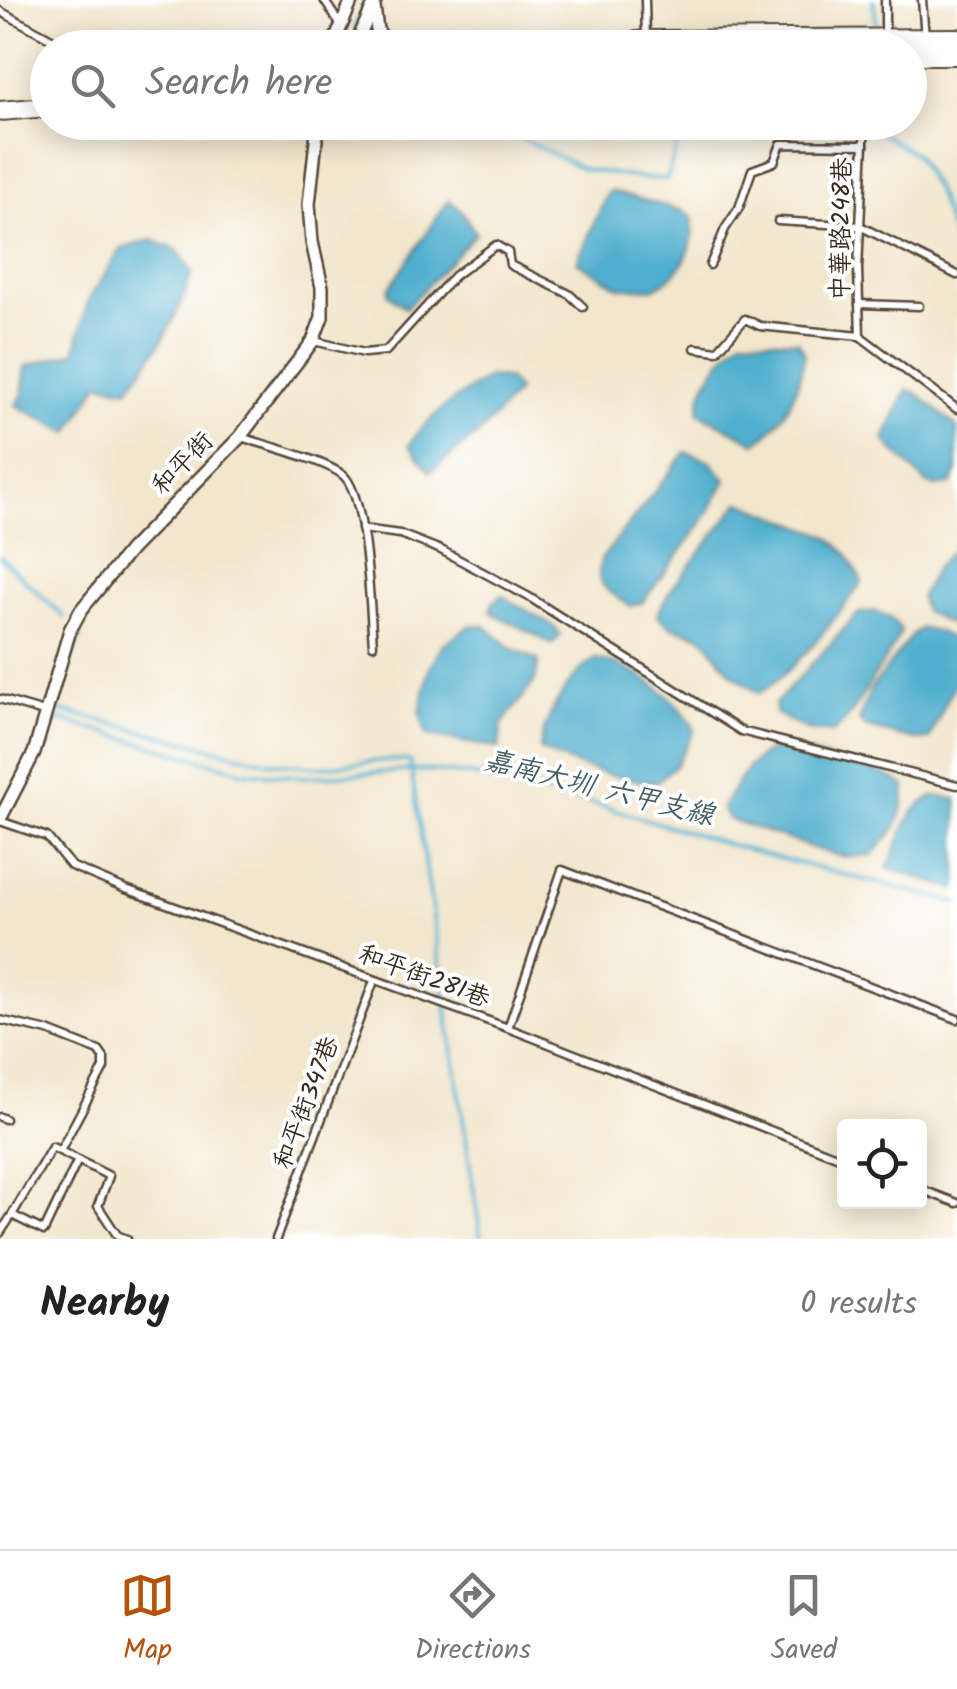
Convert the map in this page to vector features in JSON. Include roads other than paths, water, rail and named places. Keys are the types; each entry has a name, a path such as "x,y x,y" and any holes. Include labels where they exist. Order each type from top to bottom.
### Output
{"street":[{"path":"339,30 352,0"},
{"path":"362,30 375,3"},
{"path":"375,3 376,30"},
{"path":"927,38 957,38"},
{"path":"927,56 957,55"},
{"path":"0,111 30,108"},
{"name":"和平街","path":"0,820 34,752 70,630 80,610 130,550 240,437 313,341 322,317 322,287 309,204 316,140"}],"lane":[{"path":"324,0 341,25"},
{"path":"646,0 646,30"},
{"path":"882,30 885,0"},
{"path":"922,0 924,30"},
{"path":"0,11 35,30"},
{"name":"中華路248巷","path":"864,140 860,336 957,409"},
{"path":"710,265 739,208 752,170 774,162 781,144 864,145"},
{"path":"778,221 860,226 957,275"},
{"path":"313,341 364,354 386,351 454,276 496,246 508,252 510,265 569,294 583,308"},
{"path":"859,304 919,306"},
{"path":"695,348 718,351 745,319 760,326 860,336"},
{"path":"240,437 343,475 353,490 362,530 373,644"},
{"path":"362,530 400,534 441,550 529,597 742,731 957,786"},
{"path":"0,699 48,713"},
{"name":"和平街281巷","path":"0,820 47,837 71,866 508,1028 837,1156"},
{"path":"508,1028 562,870 957,1020"},
{"name":"和平街347巷","path":"276,1239 374,981"},
{"path":"0,1020 48,1032 98,1051 104,1058 104,1068 60,1151"},
{"path":"0,1233 52,1147 109,1176 98,1206 117,1235 127,1239"},
{"path":"12,1215 44,1231 78,1160"},
{"path":"927,1191 957,1203"}],"water":[{"path":"611,191 683,211 692,218 692,241 685,260 672,276 653,289 619,287 577,262"},
{"path":"449,200 476,233 406,308 388,290"},
{"path":"151,240 177,250 192,272 166,333 128,389 99,383 69,433 16,405 22,396 26,366 75,352 88,301 121,249"},
{"path":"743,338 798,341 805,353 790,403 756,443 699,413 703,392 713,372"},
{"path":"489,377 508,379 518,391 483,430 430,472 409,445 435,415"},
{"path":"907,390 915,392 957,427 957,471 952,483 937,487 926,483 884,440"},
{"path":"686,452 709,460 726,480 702,523 642,603 630,606 601,582 602,558"},
{"path":"740,502 828,536 847,554 862,582 801,658 759,693 731,673 702,636 671,627 657,615 670,591"},
{"path":"957,546 957,628 924,611 920,598 936,567"},
{"path":"501,595 553,626 561,635 552,644 491,612 492,604"},
{"path":"875,611 893,620 901,631 840,726 833,733 807,730 775,713 775,704 859,613"},
{"path":"471,625 485,626 511,648 539,661 535,681 502,724 499,748 427,736 420,713 429,669 442,645"},
{"path":"921,628 957,642 957,679 929,739 915,740 864,727 859,721 870,690"},
{"path":"596,659 625,668 653,684 678,706 695,730 675,766 655,783 596,771 540,750 546,725 559,699 576,675"},
{"path":"782,746 882,773 905,786 897,824 872,855 831,854 728,819 722,807 740,779 762,755"},
{"path":"936,796 957,799 957,890 887,868 910,816"}],"waterway":[{"path":"355,27 367,0"},
{"path":"873,0 877,26"},
{"path":"525,140 583,169 667,179 679,140"},
{"path":"892,140 915,154 936,191 957,248"},
{"path":"0,557 64,617"},
{"path":"77,629 80,635 55,702 58,710 268,762 319,767 410,761 481,1239"},
{"name":"嘉南大圳 六甲支線","path":"51,717 244,772 303,777 422,770 471,775 588,802 758,853 957,903"}]}
